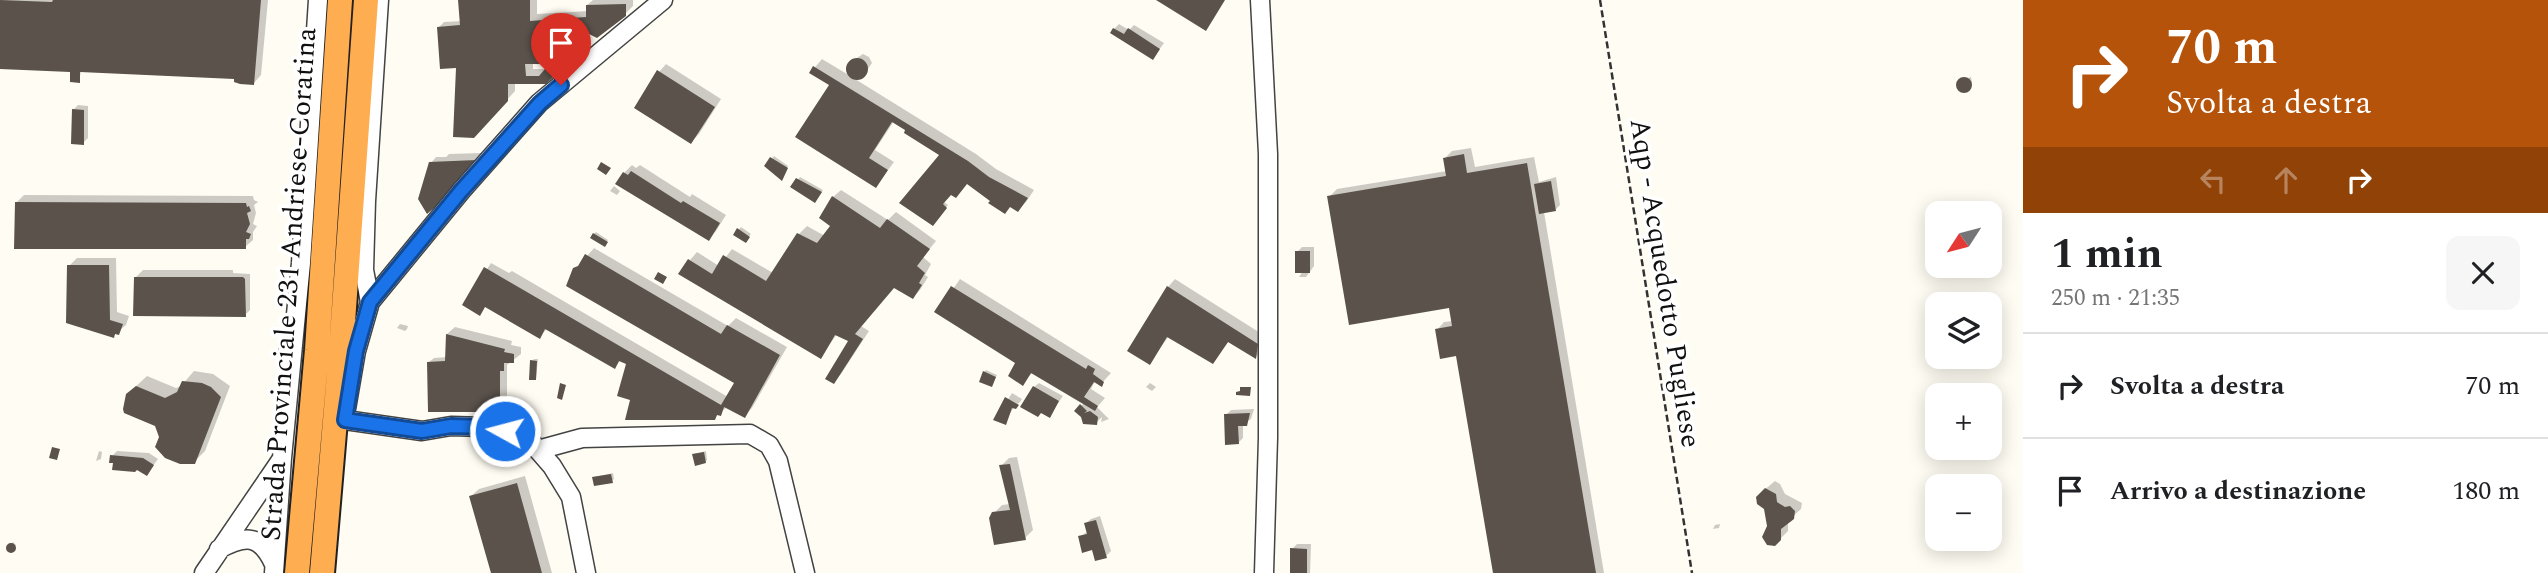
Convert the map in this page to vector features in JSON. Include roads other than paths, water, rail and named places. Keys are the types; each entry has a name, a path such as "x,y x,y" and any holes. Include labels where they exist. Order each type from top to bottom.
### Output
{"highway":[{"name":"Strada Provinciale 231 Andriese-Coratina","path":"282,571 317,350 340,0"},
{"name":"Strada Provinciale 231 Andriese-Coratina","path":"323,573 366,0"}],"street":[{"path":"282,571 282,458 302,263 318,0"},
{"path":"370,302 364,270 366,201 379,0"},
{"path":"326,528 356,351 370,302 461,191 540,103 663,0"},
{"path":"1260,0 1268,154 1268,438 1264,573"},
{"path":"345,420 422,431 451,426 485,427 526,435 552,466 571,497 586,573"},
{"path":"538,450 582,438 750,434 769,445 778,461 805,573"},
{"path":"204,573 282,458"},
{"path":"219,549 239,539 254,541 267,548 282,571"}]}
